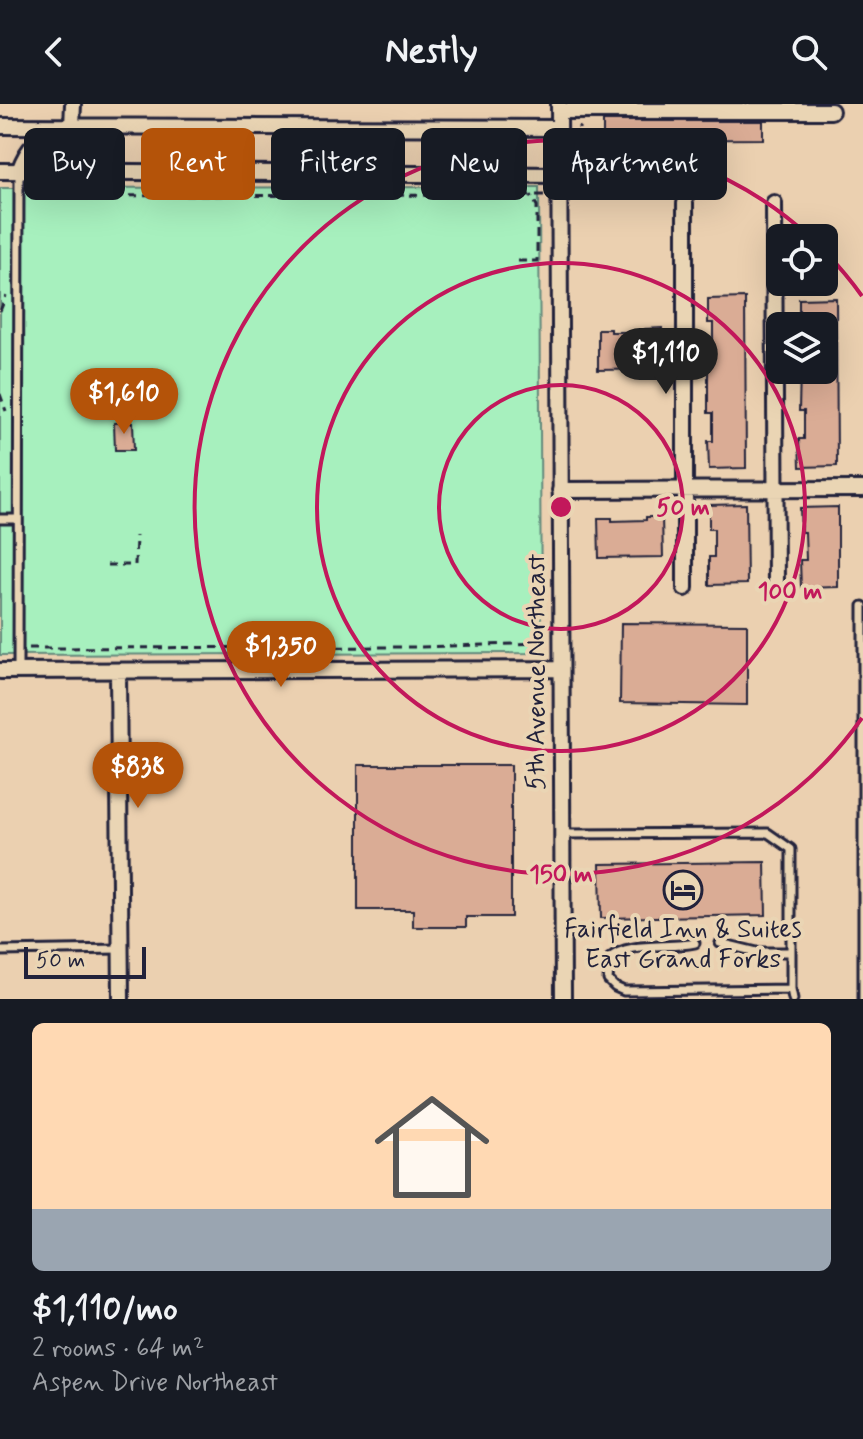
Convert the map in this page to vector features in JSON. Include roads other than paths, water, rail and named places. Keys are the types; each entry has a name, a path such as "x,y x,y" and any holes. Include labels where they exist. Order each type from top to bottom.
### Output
{"street":[{"path":"19,171 28,149 63,134 72,126 73,104"},
{"path":"559,108 579,111 831,111"},
{"name":"5th Avenue Northeast","path":"559,108 559,128"},
{"path":"0,126 559,128"},
{"path":"0,171 543,175"},
{"name":"5th Avenue Northeast","path":"560,200 563,999"},
{"path":"685,203 685,588"},
{"path":"774,203 776,588"},
{"path":"560,490 863,489"},
{"path":"0,671 561,669"},
{"path":"118,671 121,999"}],"lane":[{"path":"18,671 19,171"},
{"path":"0,519 18,519"},
{"path":"863,606 863,999"},
{"path":"562,834 768,833 791,849 793,999"},
{"path":"695,943 680,947 624,948 610,958 608,980 624,991 791,989"},
{"path":"720,943 757,952 791,952"},
{"path":"0,951 120,949"}],"place":[{"name":"Fairfield Inn & Suites East Grand Forks","path":"683,890"}]}
